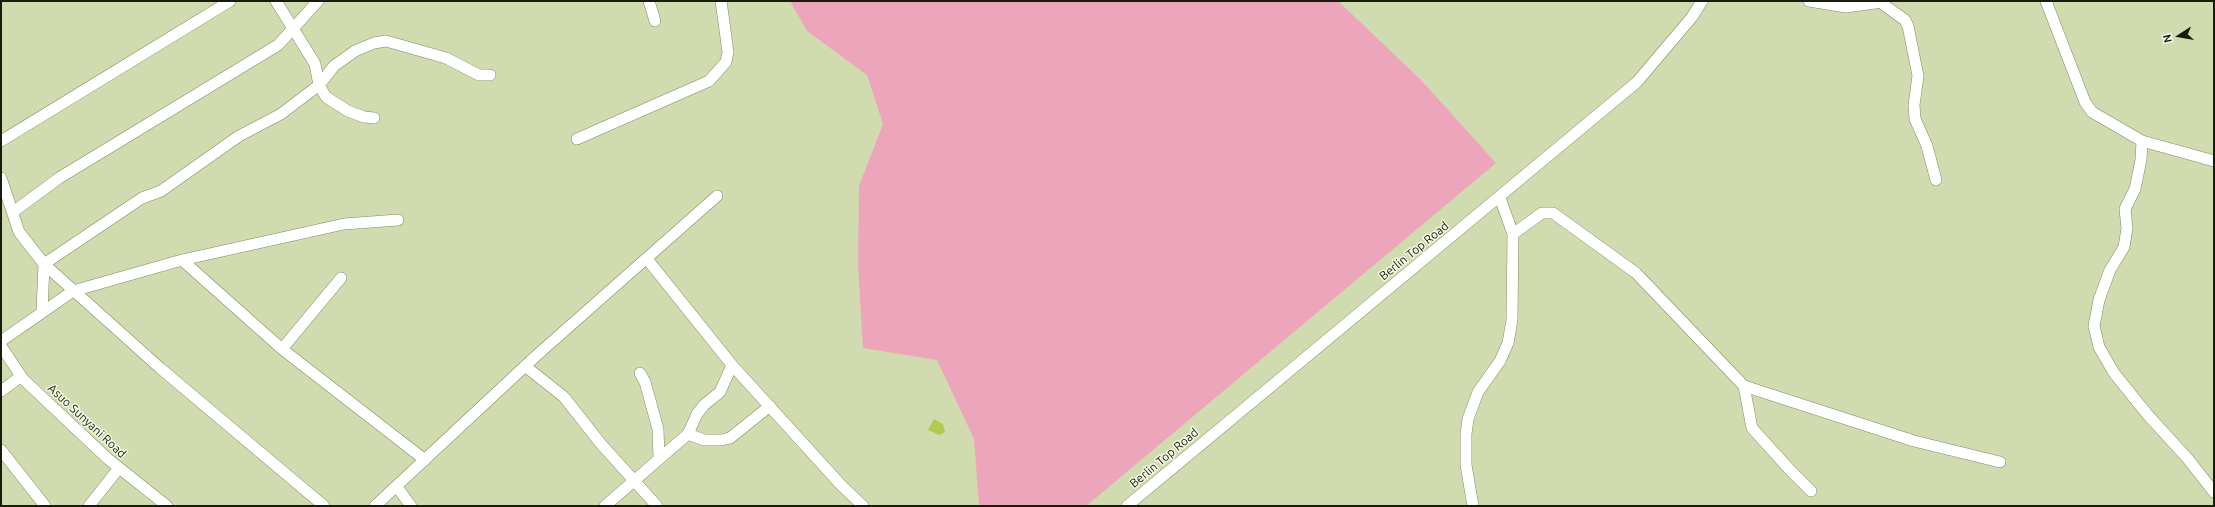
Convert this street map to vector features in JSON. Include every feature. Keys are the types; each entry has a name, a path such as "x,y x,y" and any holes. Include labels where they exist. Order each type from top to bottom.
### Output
{"street":[{"path":"1,141 230,1"},
{"path":"276,1 315,64 319,85 326,97 338,106 364,117 374,118"},
{"path":"13,212 59,178 278,45 318,1"},
{"path":"648,1 655,21"},
{"path":"577,139 708,81 726,62 728,52 721,1"},
{"name":"Berlin Top Road","path":"1127,506 1500,198 1637,82 1692,17 1702,1"},
{"path":"1809,1 1846,7 1882,2 1886,8 1905,20 1908,26 1918,76 1914,105 1915,119 1927,146 1936,180"},
{"path":"2046,1 2086,102 2092,112 2142,141 2214,161"},
{"path":"44,264 142,198 162,191 239,136 281,114 319,85 334,66 354,52 374,43 386,41 446,58 479,75 490,75"},
{"path":"2142,141 2141,160 2135,189 2125,209 2127,228 2124,247 2110,270 2099,300 2094,326 2099,347 2114,374 2147,414 2188,458 2214,492"},
{"path":"1,178 19,232 44,264 160,368 324,506"},
{"path":"375,506 525,366 717,196"},
{"path":"1473,506 1466,465 1467,424 1478,392 1500,361 1508,343 1512,320 1513,234 1500,198"},
{"path":"1513,234 1542,213 1549,212 1558,216 1636,273 1744,386 1914,441 2000,462"},
{"path":"1,340 74,291 182,260 344,224 398,220"},
{"path":"647,259 732,365 841,485 863,506"},
{"path":"182,260 282,349 425,460"},
{"path":"42,312 44,264"},
{"path":"282,349 341,278"},
{"name":"Asuo Sunyani Road","path":"1,346 20,377 119,468 166,506"},
{"path":"605,506 635,482 659,458 688,434 697,414 704,405 720,392 732,365"},
{"path":"525,366 564,397 657,506"},
{"path":"640,373 645,382 658,429 659,458"},
{"path":"1,391 20,377"},
{"path":"1744,386 1752,428 1790,470 1812,491"},
{"path":"688,434 704,440 722,440 730,438 770,406"},
{"path":"1,450 45,506"},
{"path":"89,506 119,468"},
{"path":"397,487 411,506"}],"shaded area":[{"path":"790,1 1338,1 1421,80 1496,163 1086,506 979,506 974,439 937,360 863,348 858,265 859,186 883,124 867,75 807,31"},
{"path":"934,419 943,424 945,432 939,435 928,430"}]}
